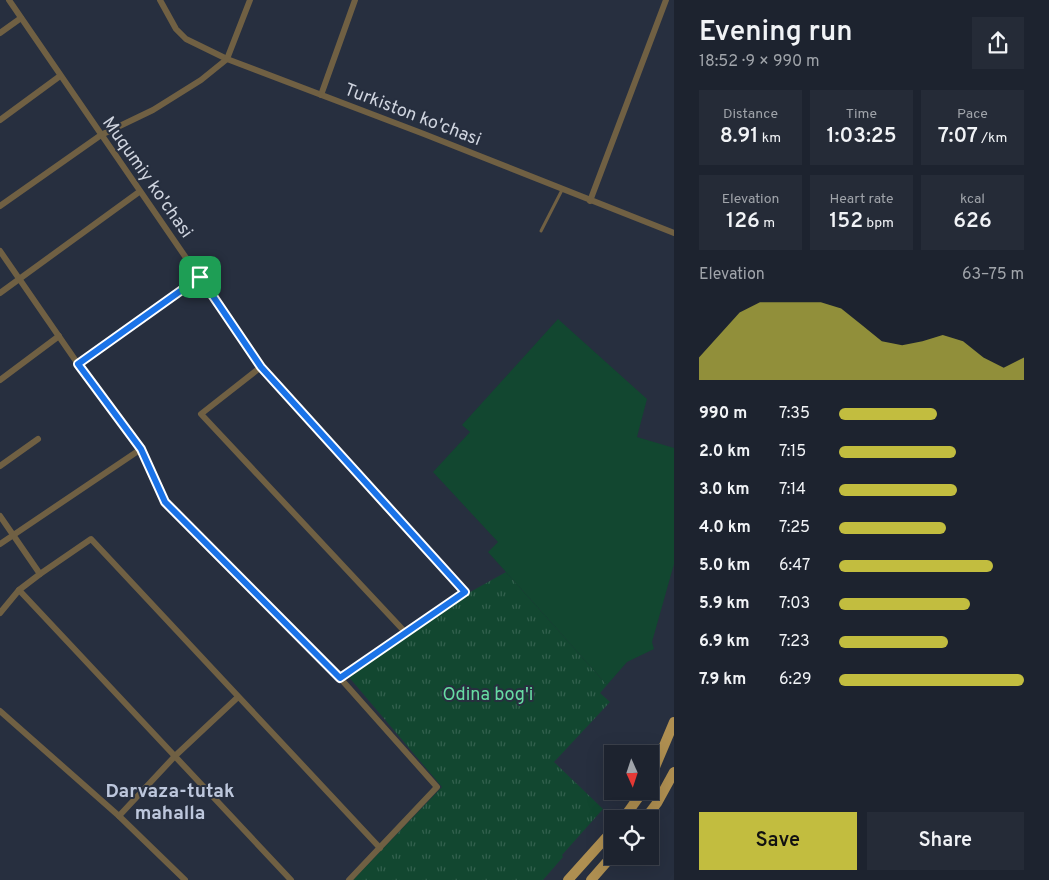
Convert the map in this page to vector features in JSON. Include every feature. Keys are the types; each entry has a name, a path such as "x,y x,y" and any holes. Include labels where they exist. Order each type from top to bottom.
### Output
{"main road":[{"path":"659,758 674,722"},
{"path":"652,810 674,772"},
{"path":"568,880 604,840"},
{"path":"591,880 604,865"}],"street":[{"name":"Muqumiy ko'chasi","path":"9,0 139,192 261,367 465,592 406,633"},
{"name":"Turkiston ko'chasi","path":"160,0 176,29 186,39 227,59 674,233"},
{"path":"0,206 101,135 153,110 201,80 227,59 250,0"},
{"path":"321,95 356,0"},
{"path":"590,201 666,0"},
{"path":"0,33 21,18"},
{"path":"0,120 60,76"},
{"path":"0,293 139,192"},
{"path":"0,251 78,364 141,449 165,502 340,678 437,787 349,880"},
{"path":"78,364 200,277"},
{"path":"0,380 59,336"},
{"path":"261,367 201,414 406,633 340,678"},
{"path":"0,466 38,439"},
{"path":"0,544 141,449"},
{"path":"0,516 40,574"},
{"path":"0,613 19,590 91,539 380,848"},
{"path":"19,590 291,880"},
{"path":"119,816 175,756 238,697"},
{"path":"0,711 119,816 184,880"}],"lane":[{"path":"541,232 562,190"}],"green space":[{"path":"558,319 647,399 637,437 674,448 674,564 652,642 654,649 627,662 607,685 488,552 498,542 433,472 470,432 462,425"},
{"name":"Odina bog'i","path":"506,572 607,685 600,693 610,702 554,762 603,809 562,855 563,857 543,880 353,880 442,787 348,676 463,596"}],"district":[{"name":"Darvaza-tutak mahalla","path":"170,801"}],"route":[{"path":"200,277 261,367 465,592 340,678 165,502 141,449 78,364 200,277"}]}
